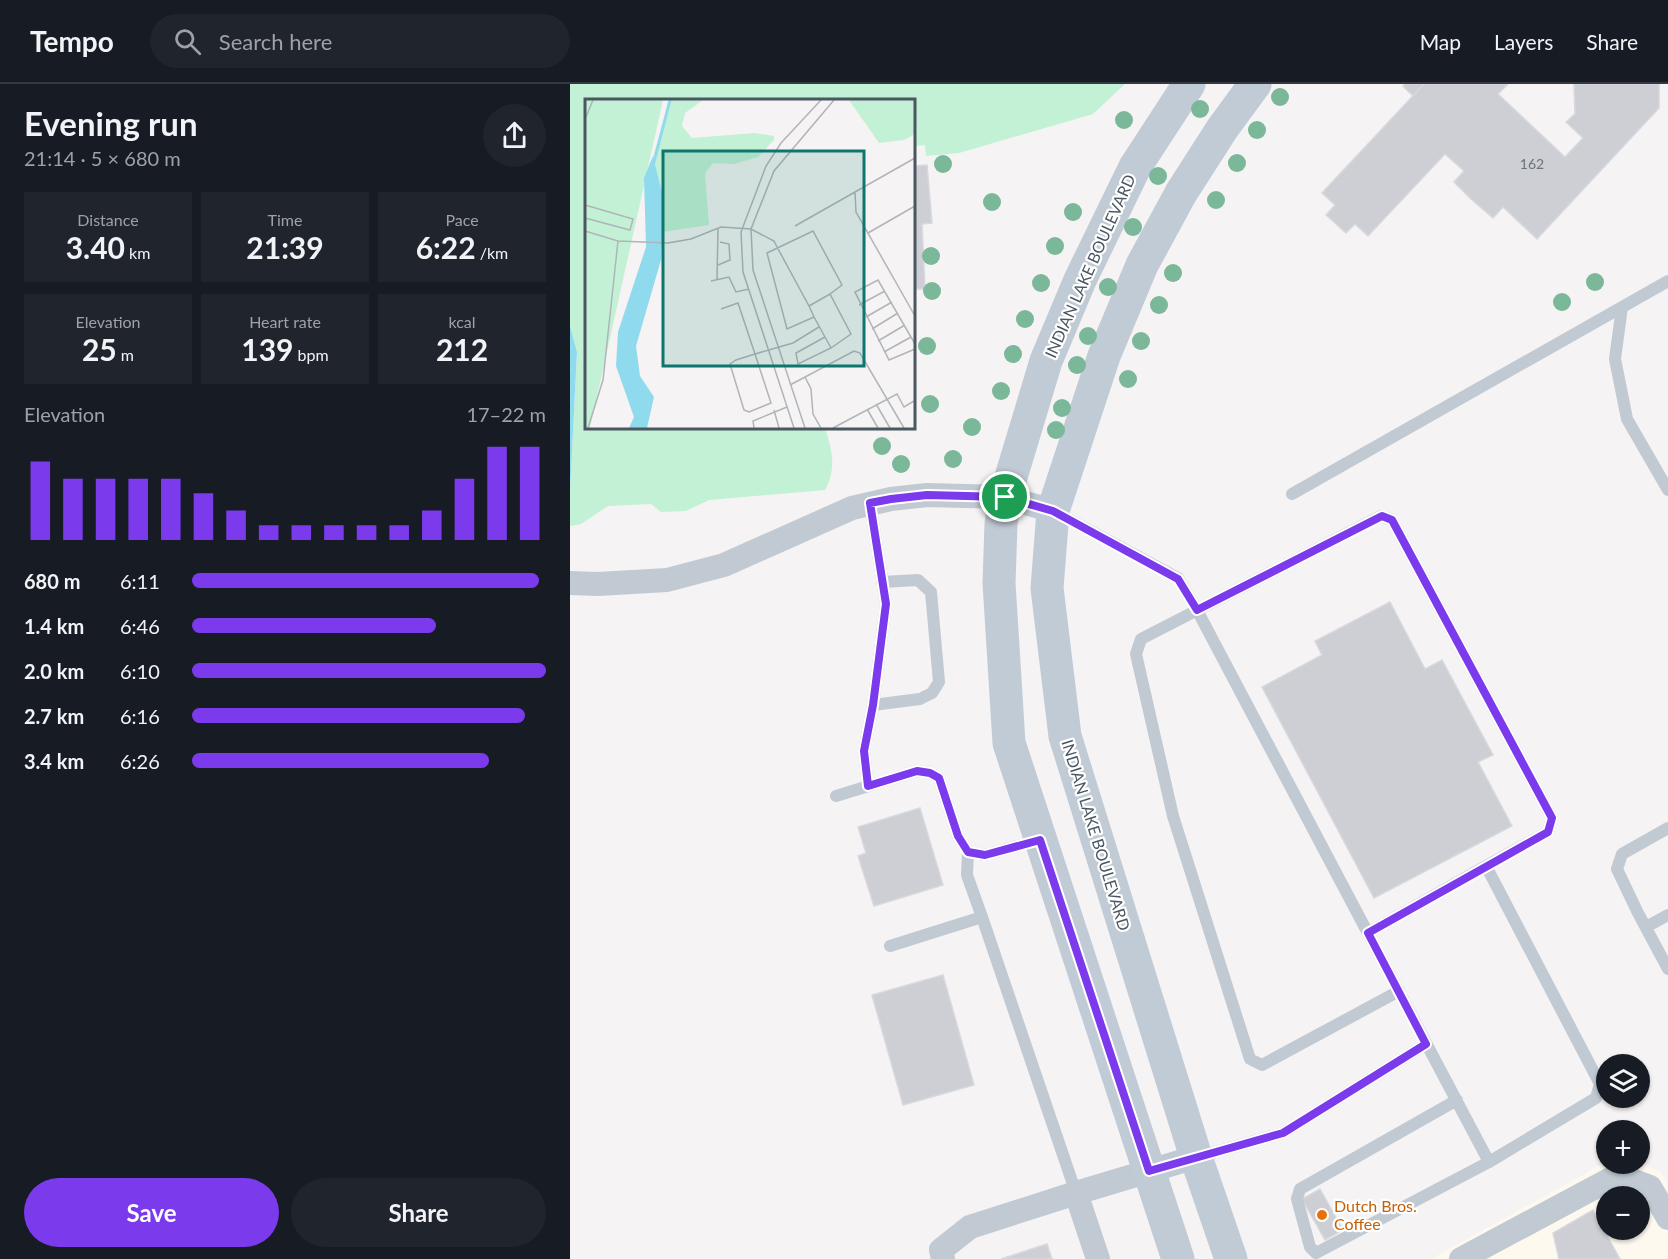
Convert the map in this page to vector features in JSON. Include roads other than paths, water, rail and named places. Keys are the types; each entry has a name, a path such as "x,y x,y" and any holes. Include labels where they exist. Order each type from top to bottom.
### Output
{"main road":[{"name":"INDIAN LAKE BOULEVARD","path":"1178,1259 1009,743 999,583 1001,524 1005,497 1046,362 1080,280 1135,167 1189,84"},
{"name":"INDIAN LAKE BOULEVARD","path":"1231,1259 1196,1157 1065,736 1047,588 1053,511 1104,356 1142,265 1181,193 1222,129 1255,84"}],"street":[{"path":"570,583 598,585 667,580 724,565 852,508 891,499 927,495 1005,497 1053,511"},
{"path":"943,1259 941,1250 970,1227 1196,1157"},
{"path":"1461,1259 1618,1175 1650,1187 1668,1218"},
{"path":"1076,1193 1098,1259"}],"lane":[{"path":"1292,494 1668,281"},
{"path":"1622,307 1615,360 1627,419 1668,490"},
{"path":"868,786 864,751 873,705 886,604 870,503"},
{"path":"1053,511 1178,579 1197,610 1489,1162"},
{"path":"1368,933 1548,832 1552,818 1392,520 1382,516 1141,639 1137,654 1173,816 1250,1059 1262,1065 1399,991"},
{"path":"873,705 920,699 932,693 939,682 931,592 918,580 882,582"},
{"path":"836,796 917,771 930,773 939,778 958,836 968,852 967,875 1076,1193"},
{"path":"1668,828 1622,854 1617,869 1668,969"},
{"path":"968,852 985,855 1040,840"},
{"path":"1457,1100 1300,1189 1297,1199 1310,1248 1316,1253 1489,1162 1596,1098 1600,1084 1486,866"},
{"path":"1646,927 1668,915"},
{"path":"890,946 982,917"},
{"path":"1196,1157 1283,1133 1426,1044"}],"water":[{"path":"570,326 577,352 570,491"}],"place":[{"name":"Dutch Bros. Coffee","path":"1322,1215"}]}
